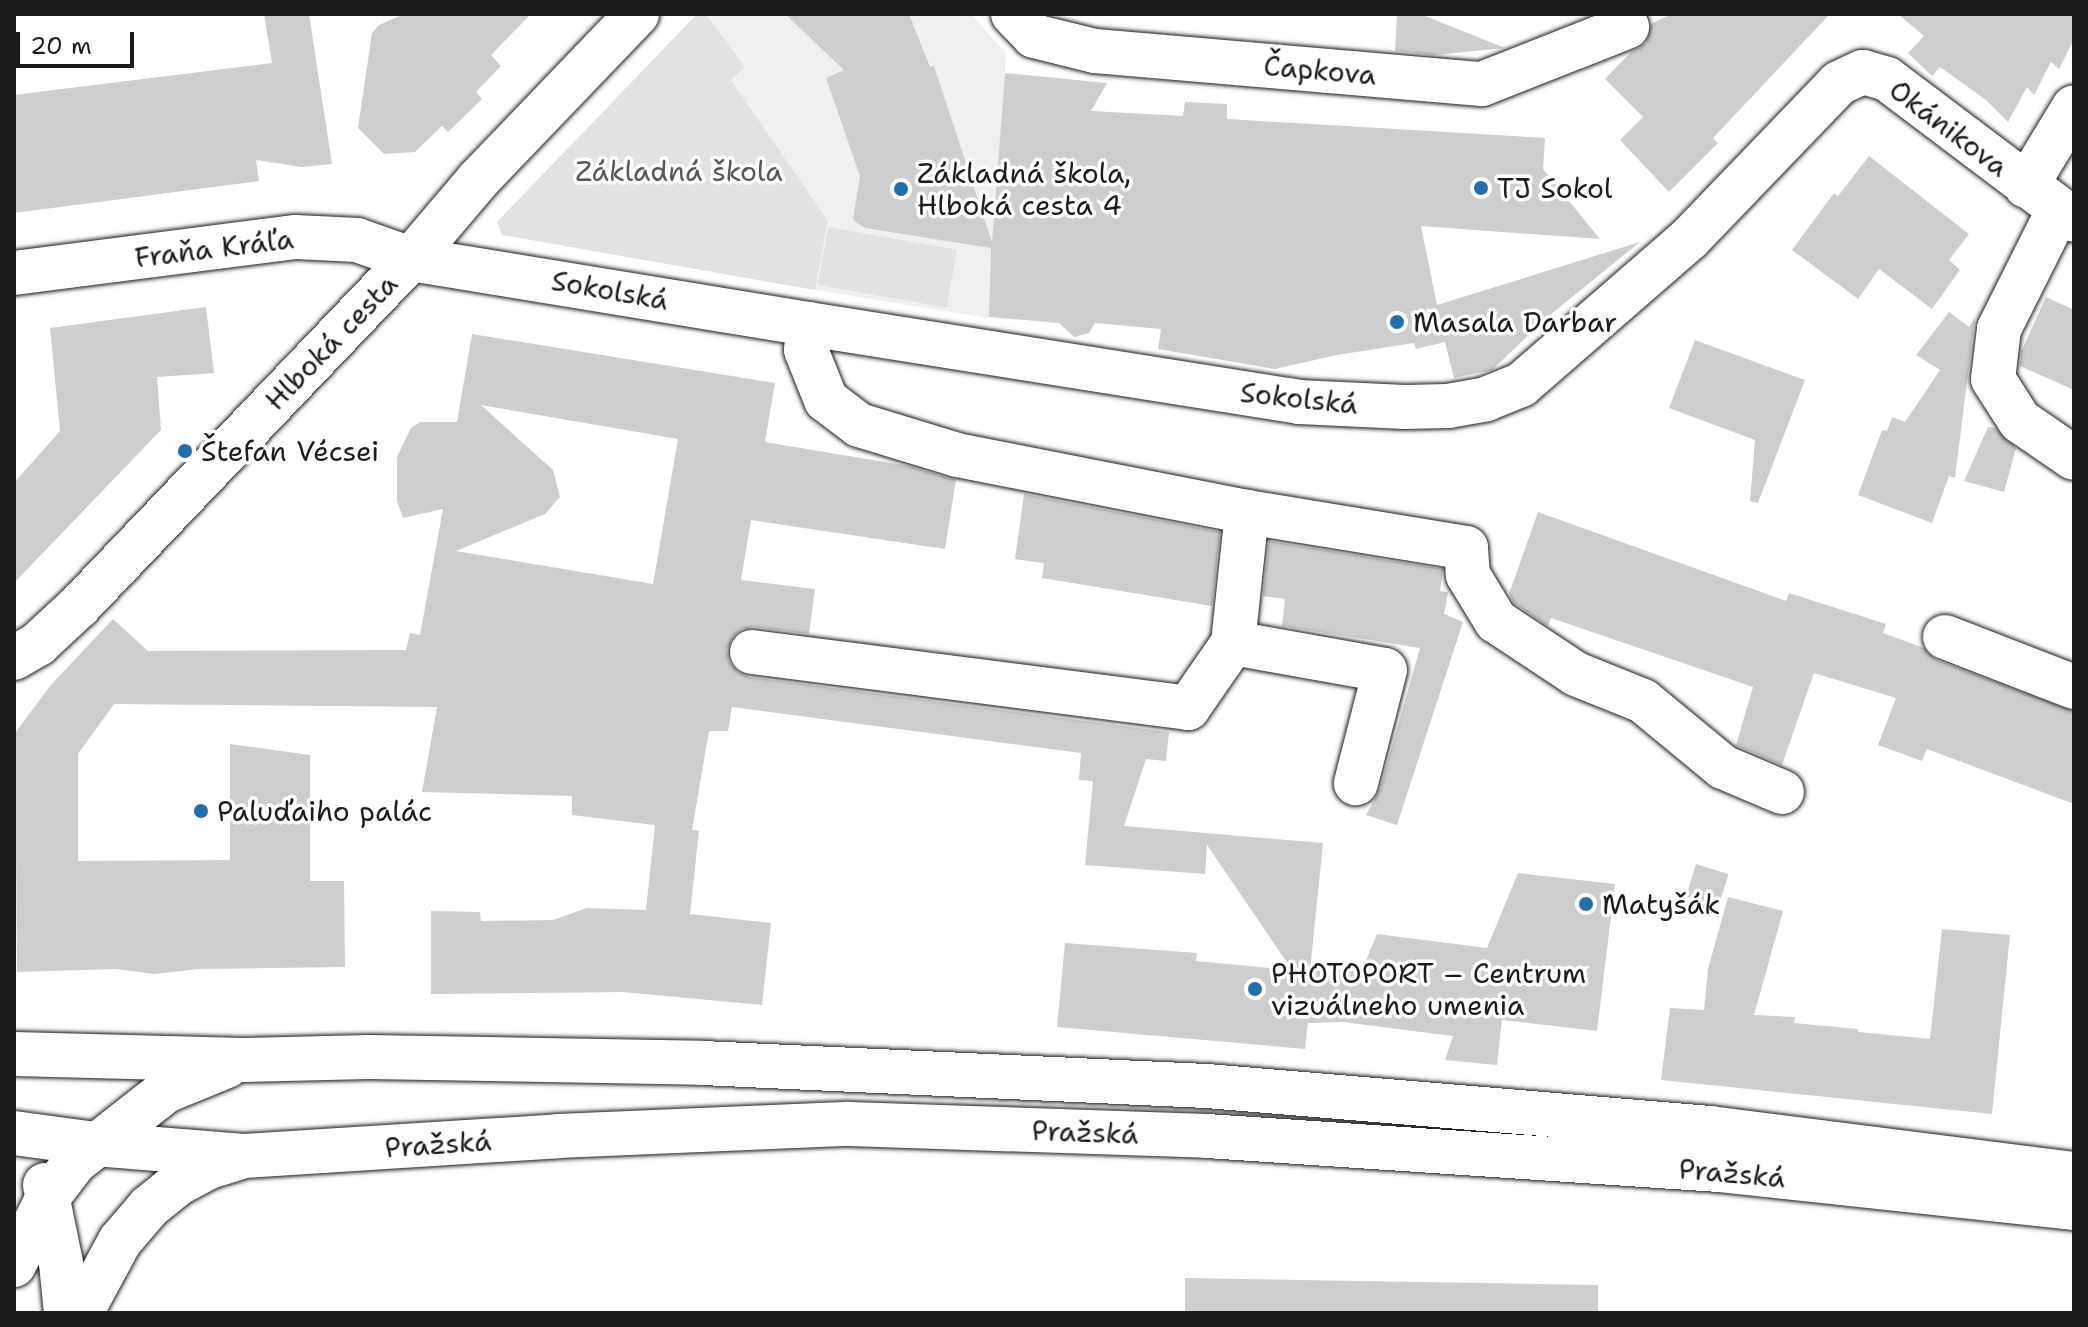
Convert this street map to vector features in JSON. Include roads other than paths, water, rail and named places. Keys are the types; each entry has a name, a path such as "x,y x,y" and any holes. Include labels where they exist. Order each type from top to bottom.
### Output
{"street":[{"name":"Hlboká cesta","path":"14,658 38,644 79,606 411,259 478,180 637,14"},
{"name":"Čapkova","path":"1013,14 1034,36 1095,51 1482,84 1627,27"},
{"name":"Okánikova","path":"1722,205 1839,83 1863,72 1887,79 2053,205"},
{"path":"2074,107 2053,205 1999,329 1993,379 2020,421 2074,458"},
{"name":"Sokolská","path":"411,259 1299,402 1448,406 1486,399 1521,385 1668,259 1722,205"},
{"name":"Fraňa Kráľa","path":"14,273 296,237 357,240 411,259"},
{"path":"808,324 806,350 826,400 859,425 957,455 1247,512 1466,548 1468,575 1496,621 1576,674 1643,701 1723,767 1782,792"},
{"path":"752,652 1188,708 1233,643 1247,512"},
{"path":"1945,637 2074,687"},
{"path":"1233,643 1385,670 1356,783"},
{"name":"Pražská","path":"14,1054 244,1060 369,1057 702,1063 1192,1085 1710,1128 2074,1174"},
{"name":"Pražská","path":"95,1144 166,1091 244,1060"},
{"name":"Pražská","path":"18,1128 95,1144 244,1156 558,1136 849,1124 1207,1136 1719,1170 2074,1208"},
{"path":"18,1128 48,1197 66,1313"},
{"path":"14,1265 48,1197 75,1162 95,1144"},
{"path":"81,1313 120,1241 149,1207 177,1184 209,1167 244,1156"}],"place":[{"name":"TJ Sokol","path":"1481,188"},
{"name":"Základná škola, Hlboká cesta 4","path":"901,189"},
{"name":"Masala Darbar","path":"1397,322"},
{"name":"Štefan Vécsei","path":"185,451"},
{"name":"Paluďaiho palác","path":"201,811"},
{"name":"Matyšák","path":"1586,904"},
{"name":"PHOTOPORT – Centrum vizuálneho umenia","path":"1255,989"}],"park label":[{"name":"Základná škola","path":"679,171"}]}
